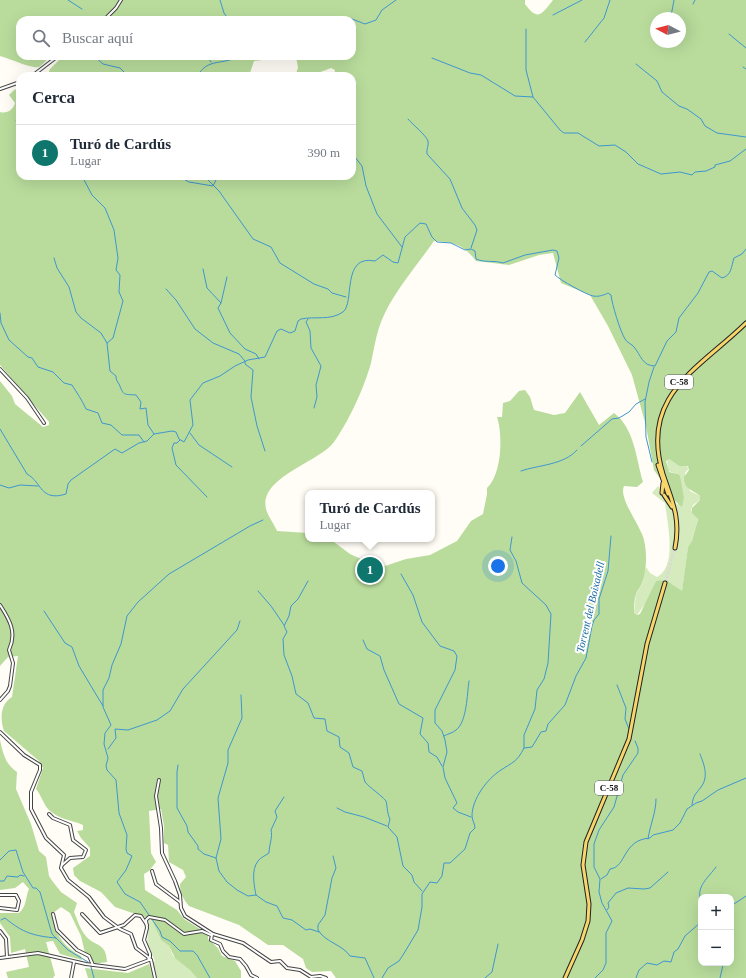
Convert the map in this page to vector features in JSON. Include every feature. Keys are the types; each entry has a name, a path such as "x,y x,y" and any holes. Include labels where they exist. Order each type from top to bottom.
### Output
{"main road":[{"name":"C-58","path":"675,548 677,518 658,457 658,433 662,415 669,398 684,376 746,322"},
{"name":"C-58","path":"676,540 676,520 672,507 665,494 657,457 657,432 660,415 668,397 684,375 746,322"},
{"path":"663,475 665,494 672,507"},
{"path":"665,494 670,495"},
{"name":"C-58","path":"566,978 584,940 590,921 590,904 585,864 588,842 630,739 638,708 644,668 665,583"}],"street":[{"path":"108,16 121,0"},
{"path":"37,72 53,60"},
{"path":"0,89 16,83"},
{"path":"0,368 27,398 44,424"},
{"path":"0,606 9,619 12,627 12,643 9,650 13,663 9,690 0,700"},
{"path":"0,732 24,755 40,765 40,770 31,792 31,809 46,838 63,854 63,873 70,883 89,897 104,917 131,934 136,948 150,959"},
{"path":"159,780 156,793 162,828 162,853 174,878 181,908 185,916 212,935"},
{"path":"49,814 53,818 70,825 73,840 86,850 83,857 70,858 62,866"},
{"path":"152,871 156,884 180,902"},
{"path":"0,895 14,894 19,897 19,901 17,910 0,908"},
{"path":"53,914 57,930 77,950 89,956 93,965"},
{"path":"82,914 100,933 125,924 136,915 142,917 147,925"},
{"path":"156,978 150,959 150,954 144,941 147,918 151,917 165,920 184,934 202,931 241,942 271,962 280,961 287,968 298,969 312,977 320,976 326,978"},
{"path":"0,931 6,939 7,957"},
{"path":"212,935 211,940 221,945 226,954 231,957 238,957 251,974 257,978"},
{"path":"0,958 35,953 74,962 128,969 150,959"},
{"path":"71,978 74,962"}],"green space":[{"path":"0,0 525,0 525,4 529,10 533,13 540,14 553,0 746,0 746,978 336,978 331,971 312,972 306,968 303,959 283,945 268,945 239,925 189,906 181,893 180,884 186,877 183,870 169,862 168,845 164,843 164,826 161,809 149,811 151,853 156,862 149,871 144,874 145,890 177,910 184,919 208,934 208,939 218,948 222,956 235,961 241,971 241,978 197,978 190,970 175,958 169,946 161,940 153,920 115,907 101,892 80,881 74,875 73,868 90,856 90,848 77,831 83,830 83,825 60,817 48,809 36,789 43,768 39,761 4,731 2,722 3,708 12,697 18,656 8,657 0,666 0,381 12,396 15,404 43,427 49,425 49,422 0,365 0,112 7,112 13,108 15,103 9,95 16,89 16,180 356,180 356,72 335,72 335,70 331,68 320,72 296,72 298,68 297,60 356,60 356,16 16,16 16,60 46,60 39,67 0,56","holes":["434,241 447,242 463,248 476,261 509,265 539,255 553,253 561,283 590,295 608,326 632,375 646,426 654,470 661,480 662,475 675,501 682,507 684,497 680,476 669,472 666,461 669,459 679,466 688,466 689,470 684,477 685,484 689,489 700,496 700,500 692,508 692,513 698,519 692,541 688,547 682,591 666,580 656,581 640,614 637,615 634,613 635,596 644,578 646,562 644,540 627,505 623,491 624,486 637,487 643,482 634,445 626,427 614,413 599,425 580,392 565,413 554,415 534,410 530,397 525,390 519,391 510,401 503,403 502,417 497,417 500,434 500,454 496,474 487,488 483,514 471,521 457,541 430,555 406,559 385,566 372,564 350,554 334,542 305,542 305,533 277,531 266,509 266,498 271,488 291,471 326,450 340,434 356,404 371,363 381,322 392,300"]},
{"path":"59,60 262,60 254,61 250,72 49,72"},
{"path":"669,459 679,466 685,465 689,468 685,473 690,491 700,496 700,500 693,505 691,510 698,518 692,541 688,547 682,592 670,583 656,581 650,597 637,615 634,613 636,594 642,584 646,567 650,573 657,577 663,571 669,554 670,543 665,503 652,493 658,486 661,489 662,475 677,505 684,497 678,474 668,471 667,460"},
{"path":"0,740 7,762 17,772 16,789 31,824 39,851 46,857 49,876 61,892 77,903 74,912 82,930 89,939 105,951 107,962 94,964 89,954 85,953 81,936 70,913 61,907 53,913 53,920 57,933 70,949 81,956 82,960 60,954 53,941 46,942 55,975 53,978 8,978 6,972 29,967 25,949 11,953 10,937 0,923 0,913 19,913 25,905 29,889 23,882 15,888 0,890"},
{"path":"149,920 154,920 154,925 161,940 169,946 173,956 193,972 197,978 153,978 149,964 155,961 147,944"},
{"path":"149,964 153,978 88,978 85,968 128,973"}],"waterway":[{"path":"68,0 82,9"},
{"path":"220,0 226,16"},
{"path":"356,21 365,24 376,20 382,10 396,0"},
{"path":"553,15 582,0"},
{"path":"585,42 604,18 610,0"},
{"path":"672,12 674,0"},
{"path":"693,4 695,0"},
{"path":"526,29 526,70 533,97"},
{"path":"729,34 746,48"},
{"path":"432,58 470,73 481,75 515,96 533,97 564,133 578,133 599,146 615,145 626,152 638,164 661,174 680,172 692,175 695,172 706,171 715,167 715,165 730,161 746,149"},
{"path":"98,60 103,64 120,68 124,72"},
{"path":"200,72 206,66 230,60"},
{"path":"636,64 657,81 662,92 679,106 687,109 701,119 705,126 717,133 746,137"},
{"path":"408,119 427,139 427,154 450,179 462,208 475,225 477,230 471,248"},
{"path":"356,158 362,166 366,186 377,214 402,247"},
{"path":"84,180 92,195 105,208 114,230 118,258 116,270 120,275 119,292 123,301 113,338 107,343 110,371 116,376 124,394 136,395 141,402 140,409 146,408 148,425 154,434"},
{"path":"185,180 213,186 216,180"},
{"path":"208,180 219,191 253,239 271,247 280,263 314,284 328,289 332,293 346,297"},
{"path":"0,429 27,474 32,477 46,493 57,496 66,494 68,484 71,480 115,449 122,453 139,443 147,441 154,434 172,431 176,432 179,439 184,442 193,425 190,400 203,383 220,376 235,366 248,360 265,357 277,331 281,329 290,333 295,331 298,321 301,319 328,317 338,315 343,312 346,307 353,272 357,265 364,261 375,261 383,255 393,262 398,263 405,237 420,223 426,224 432,237 437,242 451,243 465,250 471,249 475,251 476,259 483,261 503,263 525,255 553,250 557,251 559,258 555,275 568,284 590,295 599,296 608,293 611,295 616,317 625,339 634,347 642,360 651,366 655,366 667,341 676,332 679,318 698,293 709,272 712,271 722,278 725,277 731,270 734,258 742,254 746,249"},
{"path":"54,258 57,268 69,287 76,312 81,318 101,333 107,343"},
{"path":"203,269 207,288 221,303 218,308 230,333 245,349 256,354 259,359"},
{"path":"221,303 227,277"},
{"path":"166,289 176,300 195,329 213,343 239,354 245,361"},
{"path":"0,313 1,323 9,340 28,357 32,358 38,367 53,372 64,383 72,385 86,409 98,413 102,423 111,425 122,435 139,435 144,442"},
{"path":"308,319 306,322 310,331 311,348 321,366 316,385 317,397 314,408"},
{"path":"245,362 245,364 253,370 251,397 257,426 265,451"},
{"path":"652,462 646,437 645,402 654,367"},
{"path":"581,446 612,419 619,418 629,412 636,404 645,399"},
{"path":"190,433 199,445 232,467"},
{"path":"180,440 177,443 174,443 172,448 176,465 207,497"},
{"path":"521,471 558,462 572,455 577,450"},
{"path":"0,485 9,488 20,485 38,486"},
{"path":"210,978 197,955 193,951 180,951 170,941 162,937 160,931 140,902 125,894 117,882 126,870 132,856 127,853 126,849 127,835 119,813 116,780 107,770 106,766 108,758 104,744 105,733 111,725 103,707 103,690 109,678 112,665 121,644 127,616 138,602 169,574 250,526 263,520"},
{"name":"Torrent del Boixadell","path":"382,978 388,968 399,961 418,930 422,907 422,894 430,882 437,883 442,876 444,863 450,863 465,849 470,833 475,828 472,818 473,810 477,796 481,790 496,774 517,759 524,748 532,747 541,732 546,731 548,724 565,705 576,676 586,658 592,626 594,620 599,614 599,599 608,571 611,536"},
{"path":"512,537 510,550 516,561 522,583 546,605 551,614 548,663 544,679 537,690 535,709 524,735 524,748"},
{"path":"401,574 413,595 422,622 440,646 454,651 457,656 455,670 435,710 435,723 442,731 445,740 447,752 443,767 445,778 457,803 453,808 458,812 471,817"},
{"path":"308,581 298,599 291,606 289,616 284,626 287,632 283,639 284,655 292,676 296,694 308,703 314,718 325,719 327,731 339,737 340,747 349,753 353,767 362,771 365,782 386,801 390,819 388,827 397,837 403,866 412,875 414,882 422,891"},
{"path":"258,591 271,606 284,625"},
{"path":"44,611 65,643 72,647 79,666 103,706"},
{"path":"108,749 116,738 115,729 128,730 157,720 170,711 183,689 237,630 240,621"},
{"path":"363,640 367,649 380,656 384,670 399,704 423,718 420,734 428,743 429,752 437,757 442,766"},
{"path":"444,736 455,731 460,726 466,707 469,681"},
{"path":"617,685 626,708 625,719 629,729"},
{"path":"216,858 221,839 218,798 228,763 228,750 242,718 241,695"},
{"path":"595,978 603,970 606,963 606,933 612,921 602,903 599,892 600,879 594,867 594,844 599,830 614,807 623,775 638,753 638,748 635,741"},
{"path":"692,805 694,797 705,779 704,766 700,754"},
{"path":"178,765 177,808 187,826 188,832 198,846 198,849 204,854 216,858 219,871 227,882 237,890 248,896 256,895 266,902 277,906 283,918 292,920 306,930 310,929 319,932"},
{"path":"601,879 607,875 610,869 619,864 634,843 650,838 653,835 673,830 680,823 687,809 718,790 746,778"},
{"path":"256,895 254,887 254,869 259,860 269,853 272,835 271,830 277,817 275,811 284,797"},
{"path":"648,839 656,799"},
{"path":"337,808 387,826"},
{"path":"0,860 9,851 16,850 23,872 33,888 36,888 40,892 52,934 68,950 88,962"},
{"path":"333,856 336,868 332,878 325,915 318,925 318,930 325,938 343,949 350,956 365,958 374,978"},
{"path":"700,894 701,887 716,867"},
{"path":"607,910 609,907 608,903 616,893 628,888 650,888 668,872"},
{"path":"0,881 4,881 7,876 24,876"},
{"path":"734,904 746,896"},
{"path":"1,920 5,918 17,927 29,933 56,938"},
{"path":"636,978 639,970 647,963 657,965 664,961 671,962 674,952 678,949 685,936 698,925"},
{"path":"485,978 492,972 498,944"},
{"path":"720,978 723,966"},
{"path":"91,967 94,978"}],"tunnel":[{"path":"665,583 675,548"}],"place":[{"name":"Turó de Cardús","path":"370,570"}]}
